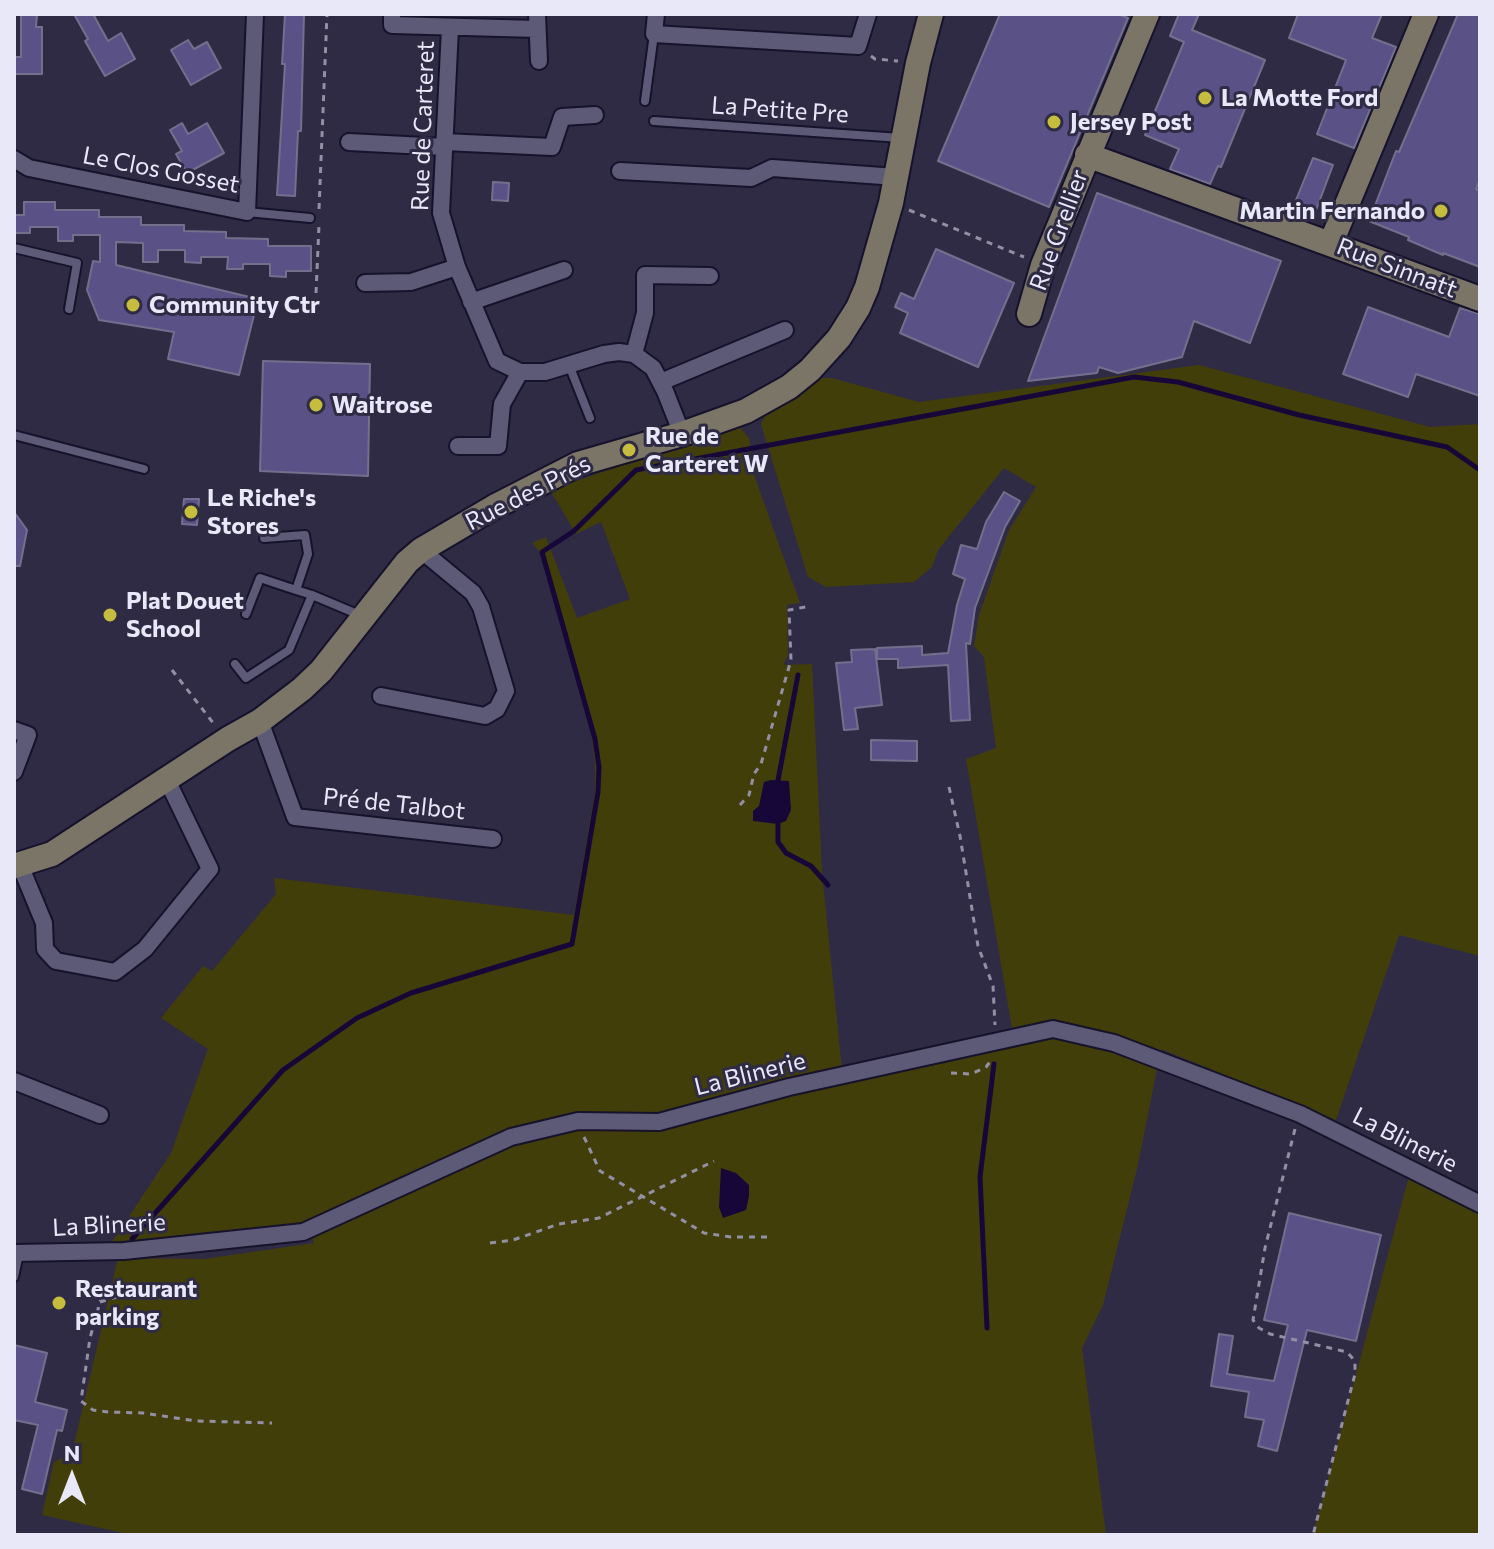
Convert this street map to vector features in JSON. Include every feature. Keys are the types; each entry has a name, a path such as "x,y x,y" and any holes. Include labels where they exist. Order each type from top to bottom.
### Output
{"main road":[{"name":"Rue des Prés","path":"17,865 52,854 260,721 321,671 407,562 421,550 494,507 578,464 682,434 746,411 810,370 825,355 858,308 867,287 891,203 918,63 931,14"},
{"name":"Rue Grellier","path":"1029,314 1043,265 1147,14"},
{"path":"1331,243 1426,14"},
{"name":"Rue Sinnatt","path":"1087,155 1480,299"}],"street":[{"name":"Le Clos Gosset","path":"14,159 29,168 247,212 255,14"},
{"path":"656,14 654,34 858,46 868,14"},
{"path":"392,19 450,28 537,22 539,61"},
{"name":"Rue de Carteret","path":"450,28 441,213 457,267 497,361 520,372"},
{"path":"349,142 552,147 562,117 595,115"},
{"path":"620,171 751,178 772,168 896,177"},
{"path":"365,283 411,282 457,267"},
{"path":"471,302 564,270"},
{"path":"634,354 645,313 645,275 710,276"},
{"path":"661,382 785,330"},
{"path":"458,446 498,446 502,404 520,372 545,372 604,354 634,354 653,368 682,434"},
{"path":"381,696 485,716 497,709 506,691 473,593 421,550"},
{"name":"Pré de Talbot","path":"260,721 295,817 493,839"},
{"path":"14,730 28,735 14,772"},
{"path":"17,865 44,923 45,949 56,961 115,972 145,949 210,869 167,780"},
{"name":"La Blinerie","path":"17,1254 124,1251 303,1232 511,1137 578,1121 659,1122 789,1087 1053,1029 1114,1043 1300,1114 1480,1204"},
{"path":"14,1081 100,1115"}],"lane":[{"path":"645,101 654,34"},
{"name":"La Petite Pre","path":"654,121 904,138"},
{"path":"247,212 310,218"},
{"path":"14,248 77,263 69,309"},
{"path":"569,365 590,418"},
{"path":"14,435 144,469"},
{"path":"264,538 305,535 308,554 296,590"},
{"path":"246,614 260,578 312,595 365,618"},
{"path":"235,664 246,678 289,650 312,595"},
{"path":"14,1277 17,1254"}],"path":[{"path":"316,293 327,14"},
{"path":"858,46 875,59 918,63"},
{"path":"891,203 1043,265"},
{"path":"740,805 749,795 754,774 761,764 791,660 789,610 811,606"},
{"path":"172,670 228,739"},
{"path":"949,787 978,946 993,986 998,1041 994,1057 986,1067 971,1074 951,1073"},
{"path":"1300,1114 1265,1248 1253,1320 1270,1334 1347,1352 1355,1361 1355,1374 1313,1535"},
{"path":"578,1121 600,1171 641,1197 704,1233 769,1237"},
{"path":"490,1243 513,1240 559,1224 599,1218 714,1161"},
{"path":"105,1284 90,1338 81,1401 93,1410 109,1412 143,1413 196,1421 272,1423"},
{"path":"100,1302 157,1288"}],"shaded area":[{"path":"1199,365 1430,427 1480,424 1480,956 1399,935 1336,1120 1161,1049 1137,1169 1103,1305 1082,1348 1106,1535 132,1535 42,1515 54,1462 72,1453 118,1258 204,1259 314,1243 307,1224 112,1242 171,1153 208,1049 161,1018 203,966 212,971 276,894 274,878 574,915 595,792 591,728 540,552 532,543 546,537 577,618 630,599 601,522 576,534 550,490 738,425 749,438 755,478 800,603 787,605 788,655 783,665 812,664 822,873 842,1070 1012,1028 966,759 996,748 984,657 974,646 979,615 1009,530 1036,487 1004,468 938,550 932,567 914,582 826,587 808,577 761,424 768,410 819,378 832,378 919,402"},
{"path":"789,781 791,810 786,821 778,824 753,821 753,811 759,806 764,782"},
{"path":"721,1168 736,1173 749,1185 746,1210 723,1218 719,1207"},
{"path":"1409,1176 1480,1211 1480,1535 1313,1535"}],"building":[{"path":"21,14 37,14 36,27 42,27 42,74 14,74 14,57 21,57"},
{"path":"74,14 93,14 108,41 121,33 135,59 105,76"},
{"path":"285,14 304,14 301,131 298,131 295,196 277,195"},
{"name":"Jersey Post","path":"1000,14 1118,14 1128,18 1049,207 938,161"},
{"name":"La Motte Ford","path":"1179,14 1199,14 1192,30 1265,60 1221,167 1218,166 1210,184 1170,169 1179,149 1145,135 1184,42 1170,36"},
{"path":"1298,14 1382,14 1372,38 1396,47 1354,148 1317,134 1346,60 1289,38"},
{"path":"1458,14 1480,14 1480,179 1476,189 1480,191 1480,267 1443,255 1369,221 1396,151 1399,152"},
{"path":"188,40 194,49 207,42 221,68 191,85 171,50"},
{"path":"182,123 188,134 207,123 224,153 187,173 176,154 182,151 170,130"},
{"path":"1313,158 1333,165 1315,213 1294,205"},
{"path":"493,182 509,183 508,201 492,200"},
{"path":"1097,193 1281,261 1250,343 1194,321 1182,357 1118,373 1099,367 1097,373 1028,381"},
{"path":"24,202 55,202 55,210 99,210 99,217 141,217 141,225 184,225 184,231 226,232 226,238 268,239 268,246 311,246 311,271 286,271 286,277 270,276 270,264 243,264 243,269 227,269 228,257 201,257 201,263 185,262 185,250 158,250 158,262 143,262 143,243 116,242 116,265 258,299 239,375 168,359 174,332 99,320 87,290 93,261 100,262 100,235 73,235 73,241 58,241 58,227 30,227 30,233 14,233 14,215 24,215"},
{"path":"936,249 1014,283 978,367 900,333 908,313 895,307 901,293 914,299"},
{"path":"1368,307 1449,337 1460,308 1480,314 1480,396 1416,374 1408,397 1343,374"},
{"name":"Waitrose","path":"263,361 370,364 368,476 260,471"},
{"path":"1004,492 1020,501 1005,527 975,608 970,644 966,643 970,720 951,721 948,665 898,668 898,659 877,659 877,648 922,646 922,655 948,653 965,579 953,574 961,545 977,549 986,522"},
{"name":"Le Riche's Stores","path":"184,499 199,499 197,525 182,524"},
{"path":"14,512 27,530 20,566 14,566"},
{"path":"875,649 882,705 855,708 858,729 844,730 836,663 852,662 851,650"},
{"path":"871,740 917,741 917,761 871,760"},
{"path":"1289,1213 1381,1235 1356,1341 1307,1330 1277,1451 1258,1446 1264,1420 1245,1417 1249,1392 1211,1386 1219,1334 1233,1336 1227,1374 1274,1381 1288,1325 1264,1320"},
{"path":"14,1345 47,1353 35,1402 67,1410 62,1431 57,1430 42,1494 22,1489 38,1425 14,1420"}],"waterway":[{"path":"132,1239 283,1070 357,1018 411,993 572,944 598,792 599,767 595,739 542,552 574,531 636,470 1134,377 1178,382 1299,415 1447,447 1480,470"},
{"path":"778,780 798,675"},
{"path":"778,824 778,842 786,853 811,866 828,885"},
{"path":"987,1328 980,1177 994,1064"}],"place":[{"name":"La Motte Ford","path":"1205,98"},
{"name":"Jersey Post","path":"1054,122"},
{"name":"Martin Fernando","path":"1441,211"},
{"name":"Community Ctr","path":"133,305"},
{"name":"Waitrose","path":"316,405"},
{"name":"Rue de Carteret W","path":"629,450"},
{"name":"Le Riche's Stores","path":"191,512"},
{"name":"Plat Douet School","path":"110,615"},
{"name":"Restaurant parking","path":"59,1303"}]}
